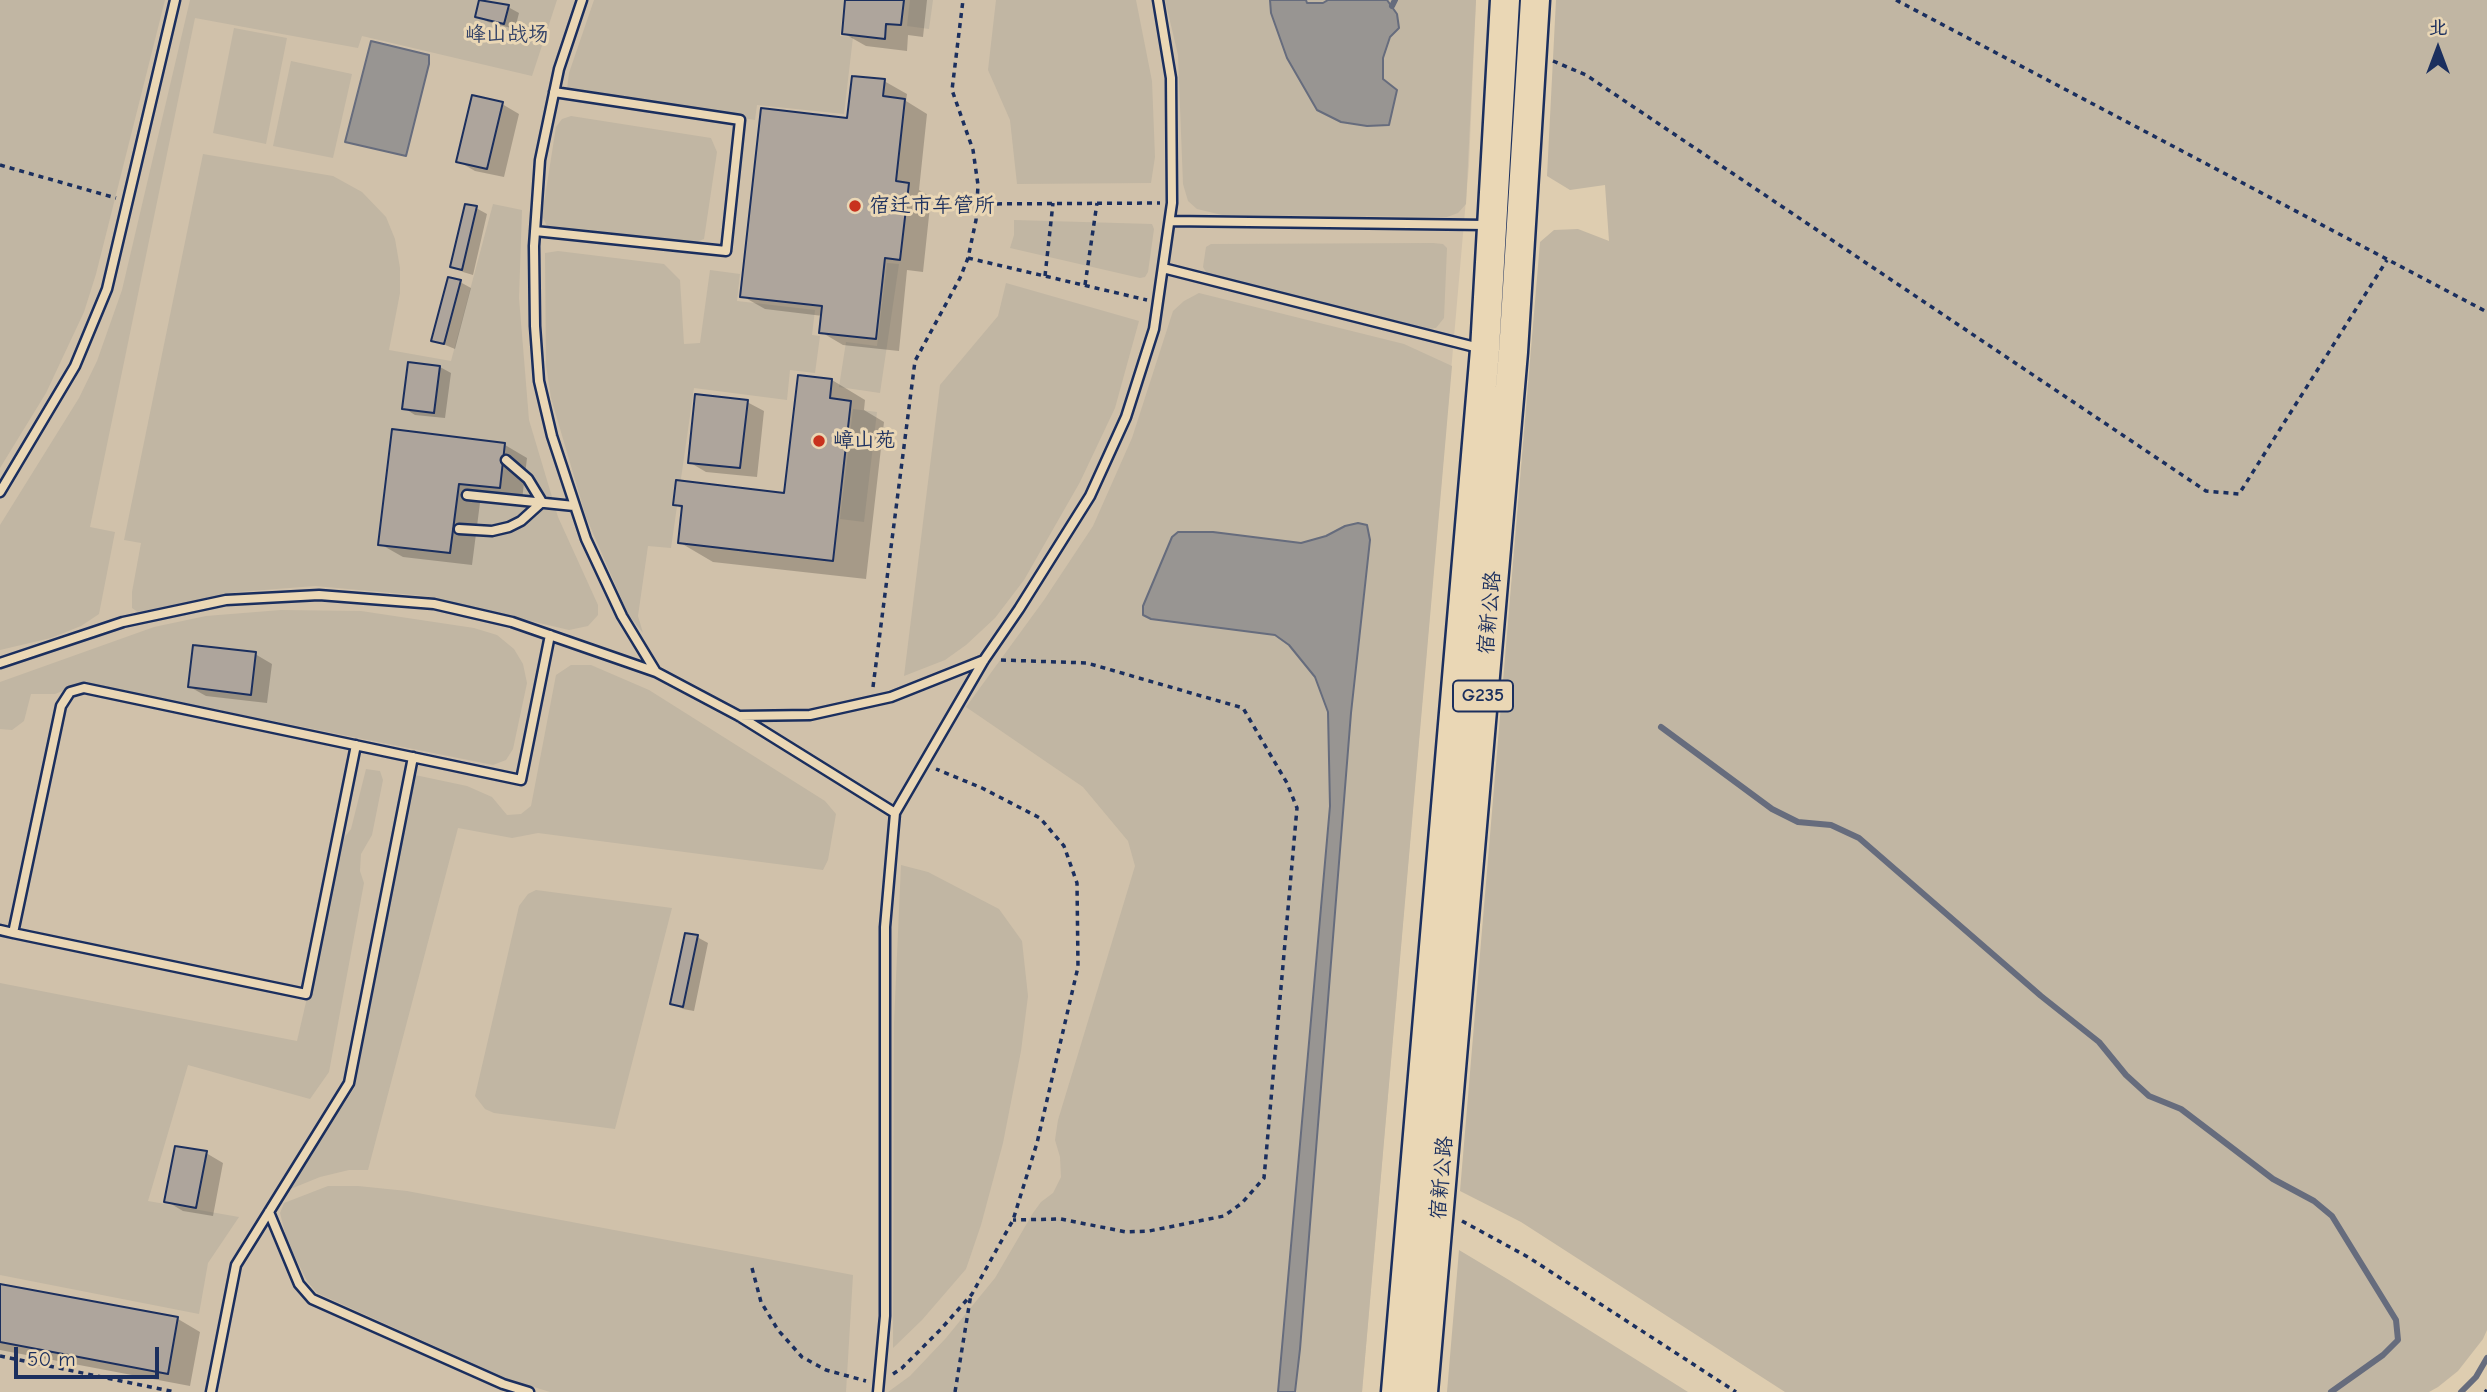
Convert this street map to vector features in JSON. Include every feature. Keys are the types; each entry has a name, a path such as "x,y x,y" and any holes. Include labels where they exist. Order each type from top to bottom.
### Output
{"highway":[{"name":"宿新公路","path":"1396,1392 1485,350 1505,0"},
{"name":"宿新公路","path":"1423,1392 1511,366 1535,0"}],"lane":[{"path":"0,492 75,366 107,289 175,0"},
{"path":"582,0 559,69 540,160 535,231 535,327 539,381 552,436 586,539 622,615 656,672"},
{"path":"878,1392 885,1316 885,927 895,813 984,660 1090,496 1126,417 1154,329 1172,203 1171,78 1158,0"},
{"path":"535,231 726,251 740,120 554,92"},
{"path":"1170,221 1494,225"},
{"path":"1163,268 1485,350"},
{"path":"506,460 528,479 542,502"},
{"path":"467,495 574,506"},
{"path":"459,529 492,531 509,527 521,521 542,502"},
{"path":"0,663 136,620 226,600 319,594 434,604 512,622 656,672 738,716 895,813"},
{"path":"12,933 61,706 70,692 84,688 521,780 550,635"},
{"path":"738,716 810,715 891,698 984,660"},
{"path":"0,930 306,994 356,745"},
{"path":"211,1392 236,1265 349,1083 413,757"},
{"path":"269,1212 299,1284 312,1299 503,1384 529,1392"}],"path":[{"path":"871,702 915,361 968,258 977,204 978,185 973,150 952,90 963,0"},
{"path":"1896,0 2487,312"},
{"path":"1532,52 1586,75 2206,491 2239,494 2387,260"},
{"path":"0,165 128,202"},
{"path":"1045,276 1053,203"},
{"path":"1085,285 1097,203"},
{"path":"977,204 1172,203"},
{"path":"968,258 1158,302"},
{"path":"984,660 1087,663 1243,708 1287,783 1297,808 1264,1178 1241,1203 1224,1216 1149,1231 1126,1232 1061,1219 1013,1220"},
{"path":"752,1268 761,1302 778,1330 802,1357 826,1370 879,1382 902,1368 971,1294 1013,1220 1037,1143 1077,967 1077,883 1064,846 1040,818 982,788 924,764"},
{"path":"1439,1209 1528,1257 1736,1392"},
{"path":"955,1392 971,1294"},
{"path":"0,1356 175,1392"}],"shaded area":[{"path":"0,0 1476,0 1469,165 1362,1392 0,1392"},
{"path":"1270,0 1323,3 1328,0 1387,0 1397,14 1399,28 1390,37 1383,58 1383,79 1397,90 1389,125 1367,126 1341,122 1317,110 1287,58 1271,13"},
{"path":"371,41 429,55 406,156 345,142"},
{"path":"1358,523 1367,525 1370,540 1351,713 1300,1349 1295,1392 1278,1392 1330,806 1328,712 1315,677 1289,645 1275,635 1151,619 1143,615 1143,606 1172,537 1178,532 1213,532 1301,543"}],"green space":[{"path":"0,0 165,0 84,312 46,393 0,468"},
{"name":"峰山战场","path":"190,0 557,0 532,76 362,36 358,48 195,18 90,527 115,532 99,614 81,626 51,638 0,650 0,525 79,398 97,361 122,290"},
{"path":"594,0 844,0 840,36 853,37 844,114 757,105 755,120 567,89 569,73"},
{"path":"910,0 933,0 929,29 907,26"},
{"path":"996,0 1136,0 1152,81 1155,157 1151,183 1017,184 1010,120 988,70"},
{"path":"1165,0 1476,0 1466,204 1458,213 1447,217 1222,215 1197,209 1188,201 1183,184 1178,55"},
{"path":"1556,0 2487,0 2487,1330 2458,1371 2438,1387 2429,1392 1785,1392 1521,1222 1460,1191 1540,242 1554,230 1578,229 1609,241 1605,185 1570,190 1547,176"},
{"path":"234,28 287,38 266,144 213,133"},
{"path":"291,61 352,74 333,158 273,146"},
{"path":"571,116 711,138 717,152 704,239 693,243 547,226 543,209 556,127 562,119"},
{"path":"203,154 333,176 362,192 386,217 395,239 400,268 400,293 389,350 451,361 493,204 522,210 519,298 529,420 558,517 598,605 598,615 588,626 569,630 425,596 315,586 238,592 138,612 132,608 132,592 141,543 124,540"},
{"path":"1014,220 1152,224 1154,229 1148,272 1145,277 1140,278 1010,248 1014,235"},
{"path":"1211,244 1443,244 1447,248 1444,318 1436,328 1429,329 1207,274 1203,267 1206,247"},
{"path":"558,251 664,264 680,280 684,344 700,343 710,270 740,274 737,301 815,310 812,335 820,336 815,373 790,370 787,400 694,388 671,548 648,546 638,616 643,633 628,614 586,517 551,398 546,365 545,253"},
{"path":"887,263 899,264 880,393 839,387 846,342 877,346"},
{"path":"1006,283 1139,321 1115,408 1080,482 1024,580 995,618 966,645 945,660 904,676 940,385 998,316"},
{"path":"1199,293 1404,344 1452,366 1362,1392 888,1392 910,1376 946,1338 995,1278 1033,1213 1041,1202 1053,1193 1061,1177 1060,1157 1055,1140 1058,1120 1135,866 1128,841 1083,787 966,707 1044,600 1093,526 1132,438 1173,311"},
{"path":"853,409 877,412 864,522 840,519"},
{"path":"281,610 361,611 474,628 497,635 514,649 523,664 527,683 513,749 506,760 493,765 83,683 55,694 31,694 24,721 12,730 0,729 0,682 154,627 206,616"},
{"path":"571,665 591,665 649,690 825,801 836,814 828,860 823,870 538,833 512,838 458,828 368,1170 349,1170 320,1177 288,1190 355,1087 415,775 467,786 492,797 507,815 521,814 531,806 556,675"},
{"path":"366,769 380,771 383,780 372,835 361,854 360,871 364,883 329,1072 310,1099 188,1065 148,1201 239,1217 208,1263 199,1314 0,1275 0,983 297,1041 344,838 351,829"},
{"path":"901,865 928,872 999,909 1022,941 1028,996 1021,1051 1003,1143 966,1269 922,1320 893,1348 894,1023"},
{"path":"536,890 672,908 615,1129 494,1113 485,1109 475,1096 519,906 528,894"},
{"path":"328,1186 407,1191 853,1275 846,1392 550,1392 508,1379 317,1293 307,1281 287,1241 280,1213 284,1203"},
{"path":"1459,1250 1509,1280 1688,1392 1447,1392"}],"building":[{"path":"479,0 509,5 504,24 475,17"},
{"path":"845,0 904,0 901,25 886,24 885,39 842,34"},
{"path":"852,76 885,79 883,96 905,99 896,181 909,183 900,260 885,258 876,339 819,333 822,306 740,297 761,108 847,118"},
{"path":"472,95 503,102 487,169 456,162"},
{"path":"465,204 477,206 462,270 450,267"},
{"path":"448,277 461,280 444,344 431,341"},
{"path":"408,362 440,366 434,413 402,409"},
{"name":"嶂山苑","path":"798,375 832,379 830,398 851,401 833,561 678,543 682,506 673,505 676,480 784,493"},
{"path":"695,394 748,400 740,468 688,463"},
{"path":"392,429 505,443 500,488 459,484 450,553 378,545"},
{"path":"193,645 256,652 251,695 188,687"},
{"path":"685,933 698,935 683,1007 670,1004"},
{"path":"175,1146 207,1151 196,1208 164,1202"},
{"path":"0,1284 178,1317 168,1374 0,1342"}],"waterway":[{"path":"1392,6 1395,0"},
{"path":"1661,727 1772,809 1798,822 1831,825 1859,838 2041,996 2099,1042 2126,1075 2149,1096 2181,1109 2273,1179 2314,1201 2332,1216 2396,1320 2398,1340 2383,1355 2331,1392"},
{"path":"2461,1392 2476,1377 2487,1358"}],"place":[{"name":"宿迁市车管所","path":"855,206"},
{"name":"嶂山苑","path":"819,441"}]}
